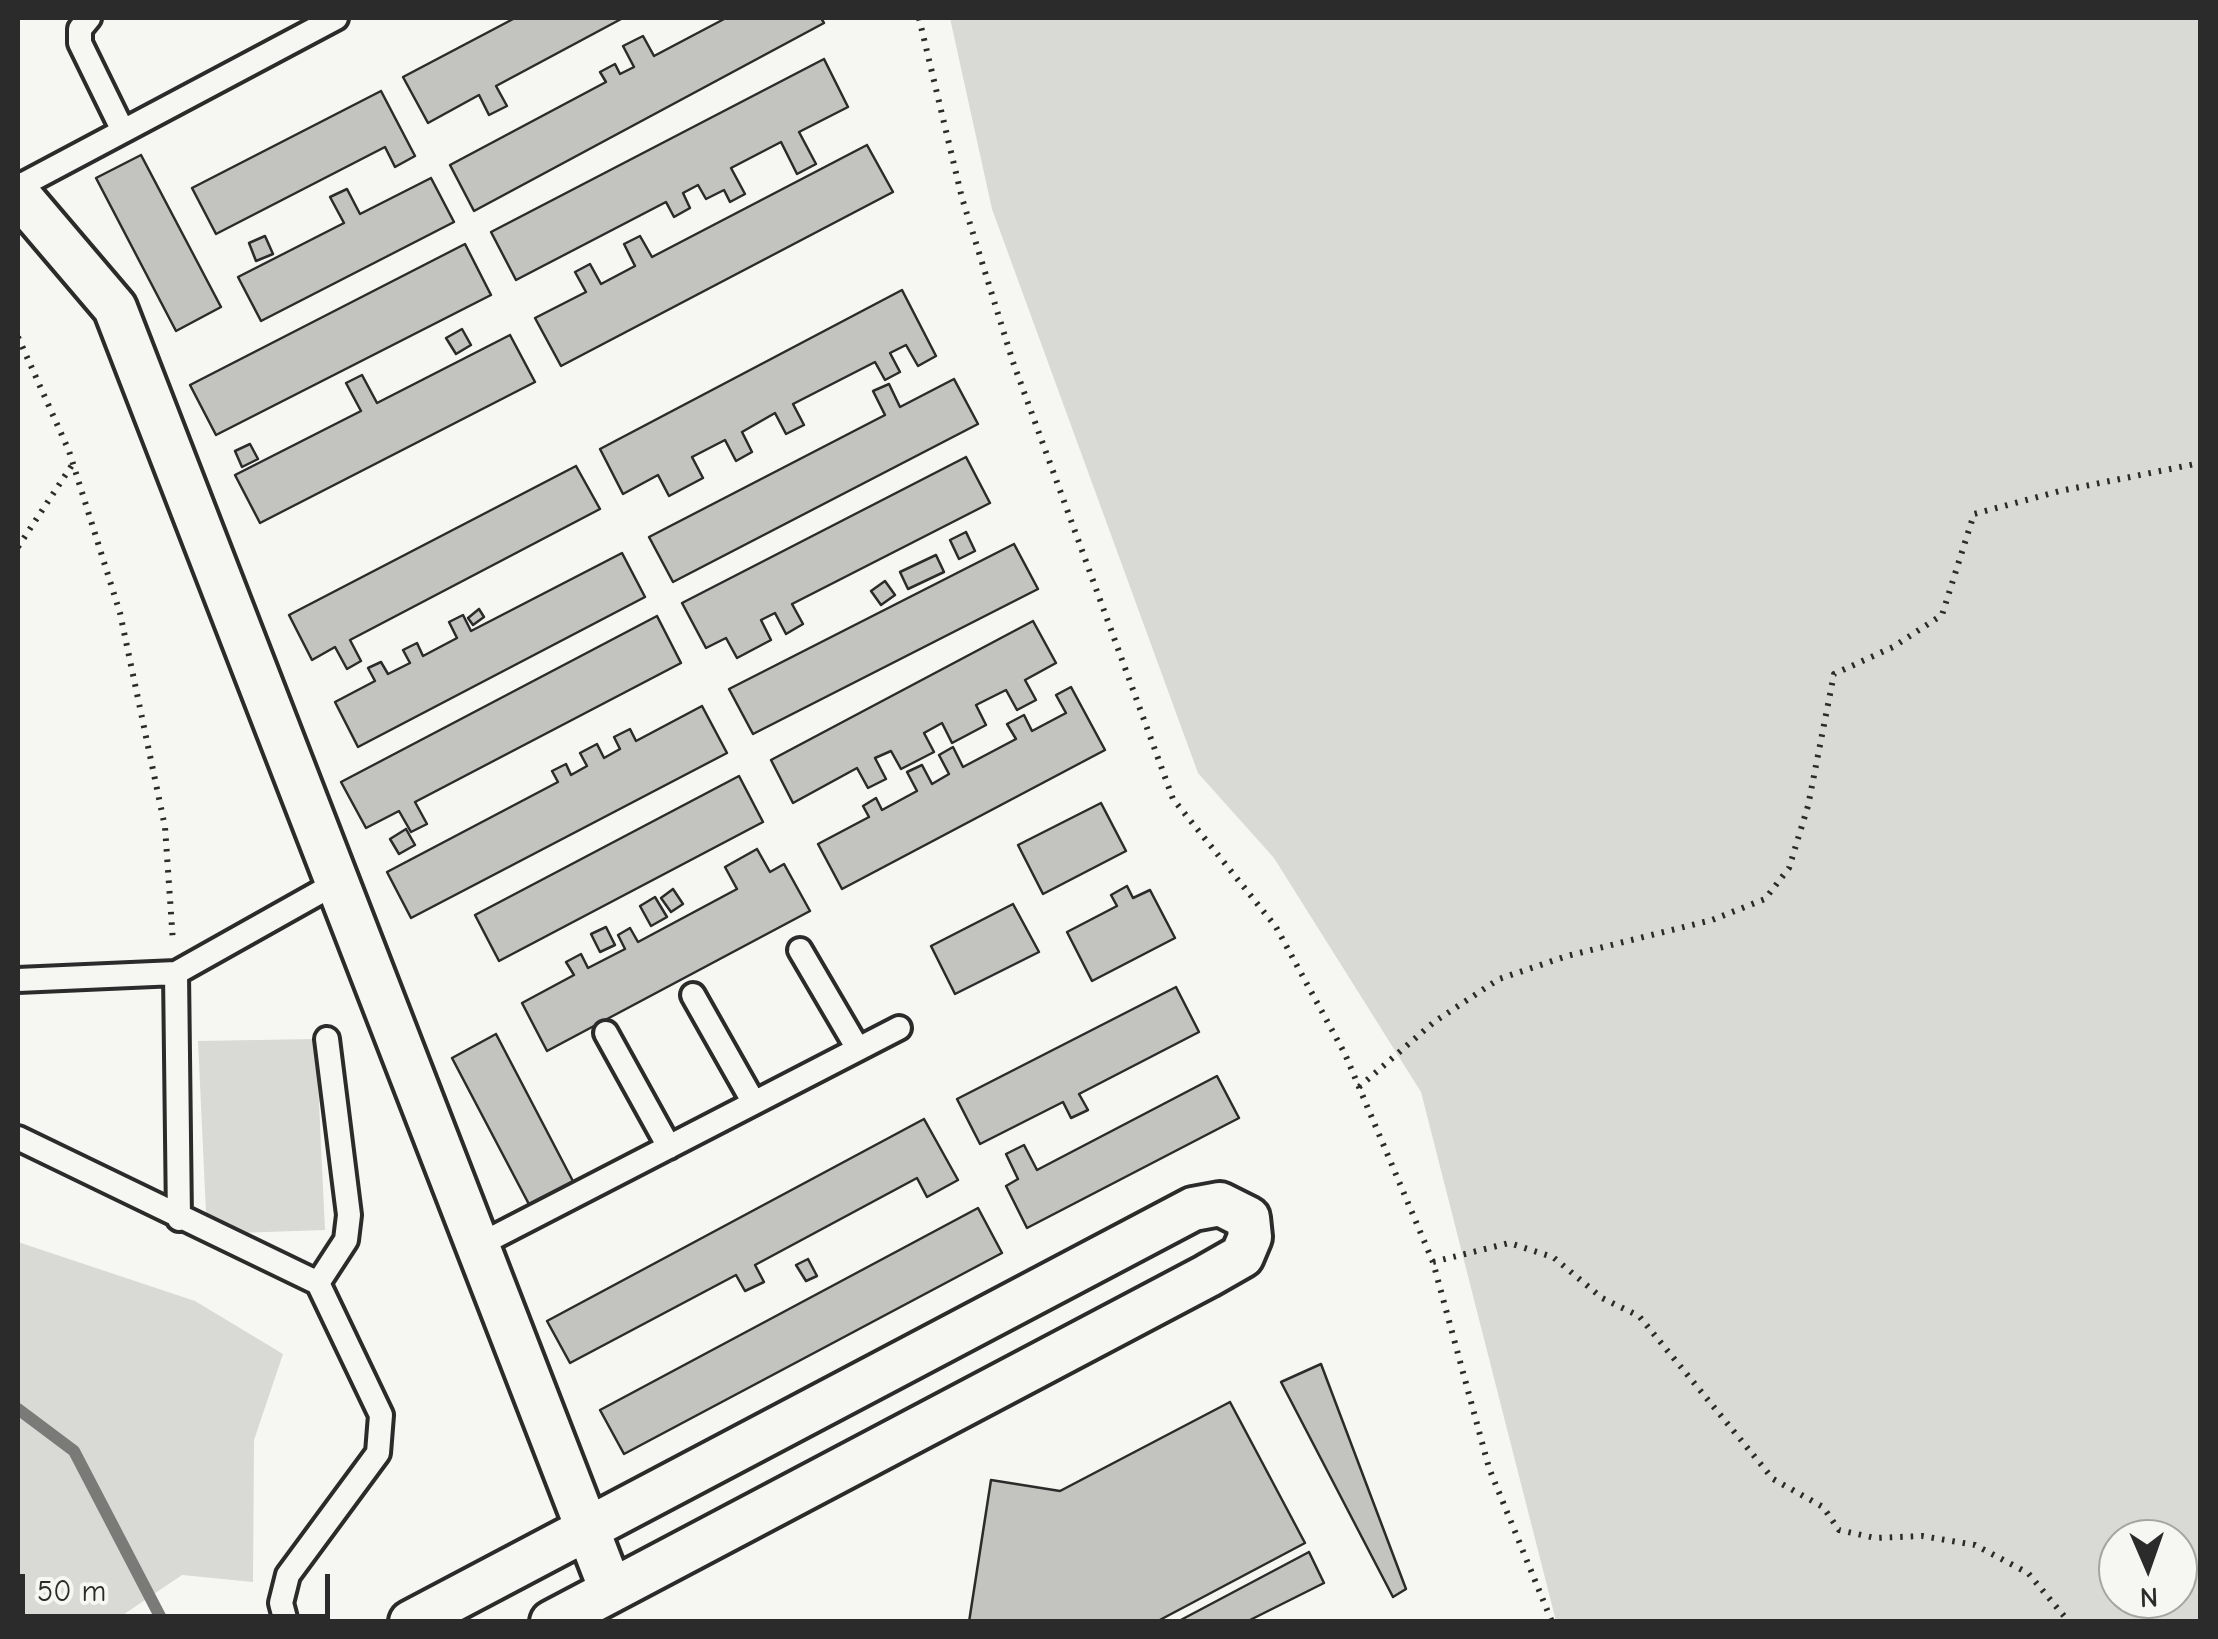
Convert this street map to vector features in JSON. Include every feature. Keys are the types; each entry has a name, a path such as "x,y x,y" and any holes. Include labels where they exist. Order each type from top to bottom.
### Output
{"street":[{"path":"18,191 115,308 612,1590"},
{"path":"411,1622 1193,1209 1220,1204 1248,1218 1250,1237 1242,1256 552,1622"}],"lane":[{"path":"89,18 80,29 80,43 123,130"},
{"path":"18,191 123,130 336,18"},
{"path":"18,980 176,973 338,882"},
{"path":"800,950 858,1049"},
{"path":"176,973 179,1219"},
{"path":"693,995 754,1103"},
{"path":"479,1245 899,1028"},
{"path":"606,1033 669,1147"},
{"path":"318,1283 346,1240 349,1215 327,1039"},
{"path":"18,1138 318,1283 381,1415 378,1452 288,1576 281,1603 286,1622"}],"path":[{"path":"919,18 962,198 1014,362 1173,799 1276,928 1359,1088 1432,1262 1489,1468 1552,1622"},
{"path":"18,337 72,465 120,613 145,716 165,827 176,973"},
{"path":"1359,1088 1434,1022 1500,979 1567,956 1712,920 1765,899 1789,868 1808,806 1834,674 1892,646 1942,615 1974,514 2060,491 2200,463"},
{"path":"18,546 72,465"},
{"path":"1432,1262 1509,1243 1552,1257 1602,1298 1639,1316 1773,1479 1824,1507 1838,1530 1876,1538 1922,1536 1975,1545 2028,1573 2069,1622"}],"shaded area":[{"path":"950,18 2200,18 2200,1621 1556,1621 1421,1092 1274,858 1198,773 992,209"},
{"path":"316,1039 325,1230 207,1234 198,1041"},
{"path":"18,1242 195,1301 283,1354 254,1440 253,1582 182,1575 114,1621 24,1621 18,1616"}],"building":[{"path":"515,18 623,18 496,86 507,106 489,115 479,95 428,123 403,77"},
{"path":"726,18 821,18 824,23 474,211 450,165 606,82 600,72 615,64 620,74 634,67 623,46 643,36 654,56"},
{"path":"824,59 848,107 799,132 816,164 797,174 781,142 731,168 745,194 730,202 724,190 706,199 698,185 683,193 690,208 674,217 666,202 516,280 491,232"},
{"path":"381,91 415,156 395,167 385,147 216,234 192,188"},
{"path":"867,145 893,192 561,366 535,318 586,292 575,272 590,264 601,284 635,266 624,244 640,236 652,257"},
{"path":"141,155 221,307 176,331 96,178"},
{"path":"431,178 454,222 261,321 238,277 344,223 330,197 347,189 360,214"},
{"path":"265,236 273,254 256,261 249,243"},
{"path":"465,244 491,295 216,435 190,385"},
{"path":"902,290 936,356 918,366 906,345 890,353 900,372 885,380 875,362 793,404 804,425 786,434 775,413 742,432 752,452 736,461 725,440 692,457 703,478 669,496 658,475 623,494 600,449"},
{"path":"462,329 471,345 456,354 446,338"},
{"path":"510,335 535,382 260,523 235,475 361,411 346,383 362,375 377,403"},
{"path":"954,379 978,424 673,582 649,537 885,415 873,391 889,384 900,407"},
{"path":"250,444 258,459 242,467 235,451"},
{"path":"966,457 990,503 792,604 803,624 786,634 775,613 761,620 771,640 737,658 726,638 706,648 682,603"},
{"path":"576,466 600,509 350,640 361,661 347,669 335,647 312,660 289,615"},
{"path":"966,532 975,551 959,559 950,540"},
{"path":"1014,544 1038,589 753,734 729,689"},
{"path":"622,553 645,597 358,747 335,702 375,681 368,668 381,662 388,674 410,663 403,650 417,643 423,656 457,638 449,622 463,615 471,631"},
{"path":"936,555 944,572 908,589 900,572"},
{"path":"885,581 895,595 881,605 871,591"},
{"path":"479,609 484,617 473,625 468,618"},
{"path":"657,616 681,663 415,802 427,824 411,832 399,811 366,828 341,782"},
{"path":"1033,621 1056,663 1025,680 1036,700 1017,710 1006,690 976,705 986,725 952,743 942,723 924,733 934,752 901,769 891,751 875,758 886,779 868,788 857,768 793,803 771,760"},
{"path":"1071,687 1105,750 842,889 818,844 869,817 863,806 876,798 882,810 917,791 907,772 922,765 932,784 949,774 939,755 953,747 963,767 1016,739 1007,724 1024,715 1032,731 1066,713 1056,695"},
{"path":"702,706 727,753 411,918 387,872 558,782 552,771 566,764 571,775 587,766 580,753 597,744 604,758 620,749 614,737 630,729 636,741"},
{"path":"739,776 763,822 499,961 475,915"},
{"path":"1101,803 1126,851 1043,894 1018,845"},
{"path":"406,829 415,845 399,854 390,839"},
{"path":"757,849 770,872 784,864 810,911 547,1051 522,1003 574,975 566,962 581,954 588,968 625,949 618,935 630,928 638,942 737,889 725,867"},
{"path":"1127,886 1133,898 1150,890 1175,938 1092,981 1067,932 1117,906 1111,895"},
{"path":"673,889 683,904 671,912 661,898"},
{"path":"655,897 667,917 651,926 640,906"},
{"path":"1013,904 1039,952 955,994 931,946"},
{"path":"606,927 615,945 600,952 591,934"},
{"path":"1176,987 1199,1032 1079,1094 1088,1110 1071,1118 1063,1102 980,1144 957,1099"},
{"path":"496,1034 576,1187 532,1210 452,1058"},
{"path":"1217,1076 1239,1118 1027,1228 1006,1186 1018,1179 1006,1154 1024,1145 1037,1170"},
{"path":"924,1119 958,1180 927,1197 917,1178 755,1265 764,1282 745,1291 736,1275 570,1363 547,1321"},
{"path":"978,1208 1002,1253 624,1454 600,1410"},
{"path":"808,1259 817,1276 806,1281 796,1265"},
{"path":"1321,1364 1406,1589 1393,1597 1281,1382"},
{"path":"1230,1402 1305,1543 1156,1622 969,1622 991,1480 1060,1491"},
{"path":"1309,1552 1324,1583 1246,1622 1177,1622"}],"waterway":[{"path":"18,1409 74,1451 163,1622"}]}
